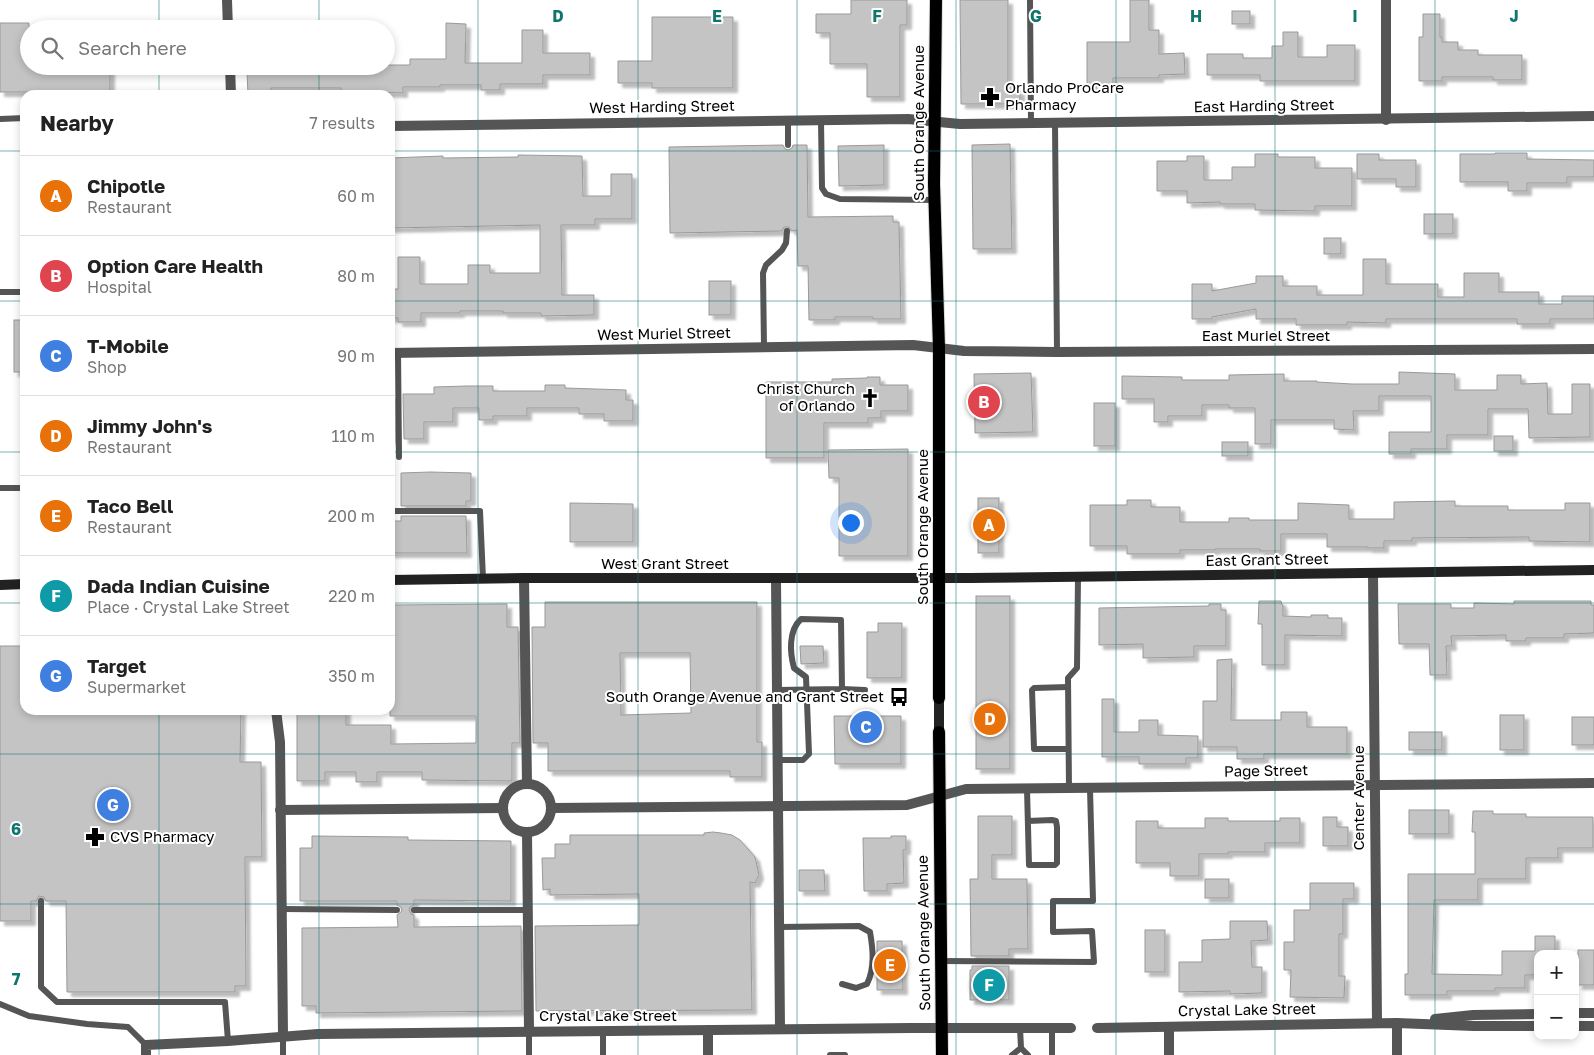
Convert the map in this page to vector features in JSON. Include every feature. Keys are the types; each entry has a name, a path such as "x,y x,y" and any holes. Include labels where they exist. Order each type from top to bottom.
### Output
{"main road":[{"name":"South Orange Avenue","path":"936,0 934,122 939,348 939,698"},
{"name":"South Orange Avenue","path":"939,732 942,1055"}],"street":[{"path":"227,0 228,20"},
{"path":"1386,0 1386,120"},
{"path":"230,75 231,90"},
{"name":"East Harding Street","path":"934,122 960,124 1594,116"},
{"name":"West Harding Street","path":"395,126 908,119 934,122"},
{"name":"West Muriel Street","path":"395,353 913,345 939,348"},
{"name":"East Muriel Street","path":"939,348 964,351 1057,352 1594,348"},
{"name":"East Grant Street","path":"940,578 1594,570"},
{"name":"Center Avenue","path":"1374,574 1377,1023"},
{"path":"524,578 527,783"},
{"name":"West Grant Street","path":"395,580 940,578"},
{"path":"776,579 780,1029"},
{"path":"0,585 20,584"},
{"name":"South Orange Avenue","path":"939,698 939,732"},
{"path":"277,715 280,742 283,1036"},
{"path":"527,783 536,785 544,790 549,798 551,808 549,817 544,825 536,830 527,832 518,830 510,825 505,817 503,808 504,799 510,791 518,785 527,783"},
{"name":"Page Street","path":"551,808 907,805 966,790 1594,783"},
{"path":"280,810 503,808"},
{"path":"527,832 529,1031"},
{"path":"1579,1013 1594,1013"},
{"name":"Crystal Lake Street","path":"1098,1028 1377,1023 1473,1015 1534,1014"},
{"path":"1397,1022 1397,1055"},
{"name":"Crystal Lake Street","path":"1397,1022 1474,1026 1534,1026"},
{"path":"1579,1026 1594,1026"},
{"path":"1169,1027 1169,1055"},
{"name":"Crystal Lake Street","path":"146,1050 318,1034 1071,1028"},
{"path":"708,1030 708,1055"}],"lane":[{"path":"1030,0 1031,123"},
{"path":"0,119 20,118"},
{"path":"821,120 822,188 826,194 840,199 935,200"},
{"path":"788,121 788,145"},
{"path":"1055,123 1057,352"},
{"path":"764,347 763,273 766,265 786,244 787,231"},
{"path":"0,292 20,292"},
{"path":"395,374 399,457"},
{"path":"0,488 20,488"},
{"path":"395,511 480,511 483,579"},
{"path":"1069,789 1068,678 1077,668 1078,577"},
{"path":"778,760 803,760 809,754 806,677 794,668 792,662 792,635 796,624 801,619 841,620 842,689"},
{"path":"1068,687 1034,688 1032,690 1034,749 1068,749"},
{"path":"777,690 865,690"},
{"path":"1027,789 1029,865 1046,866 1057,864 1058,827 1056,821 1028,821"},
{"path":"940,961 1094,962 1092,931 1053,932 1053,901 1093,900 1090,789"},
{"path":"41,901 41,987 57,1002 225,1002 228,1041"},
{"path":"282,909 397,910"},
{"path":"414,910 528,910"},
{"path":"779,926 859,926 870,932 872,974 867,984 856,988 842,984"},
{"path":"0,1004 29,1016 87,1024 128,1027 146,1050"},
{"path":"1020,1028 1021,1048 1028,1055"},
{"path":"1052,1028 1052,1055"},
{"path":"529,1031 529,1055"},
{"path":"603,1031 603,1055"},
{"path":"283,1036 283,1055"},
{"path":"1012,1055 1021,1048"},
{"path":"830,1055 845,1055"}],"building":[{"path":"851,0 907,0 907,25 900,25 900,97 867,97 867,64 830,64 830,33 816,33 816,14 851,14"},
{"path":"960,0 1008,0 1008,90 1020,90 1020,104 961,104"},
{"path":"1130,0 1149,0 1149,30 1159,30 1159,54 1184,53 1185,74 1159,75 1159,78 1113,78 1113,86 1087,86 1087,42 1130,42"},
{"path":"1232,11 1250,11 1250,24 1232,24"},
{"path":"1423,14 1440,14 1440,37 1442,37 1442,42 1458,42 1458,50 1478,50 1478,55 1522,55 1522,80 1493,80 1493,77 1442,77 1442,81 1419,81 1419,37 1423,37"},
{"path":"652,17 733,17 733,88 652,88 652,83 618,83 618,61 652,61"},
{"path":"0,23 20,23 20,75 110,75 110,90 20,90 20,92 0,92"},
{"path":"446,23 466,24 465,63 522,63 522,30 543,30 543,53 590,53 590,75 543,75 543,84 500,84 500,90 481,90 481,85 440,85 440,87 403,87 403,93 395,93 395,90 341,90 341,88 271,88 271,90 248,90 247,75 395,75 395,65 410,65 410,59 446,59"},
{"path":"1283,32 1298,32 1298,57 1327,57 1327,45 1355,45 1355,81 1260,81 1260,75 1207,75 1207,54 1243,54 1243,58 1272,58 1272,46 1283,46"},
{"path":"1010,144 1012,249 973,249 972,145"},
{"path":"783,145 788,150 793,145 807,145 808,217 893,216 893,222 899,222 901,319 835,317 835,320 809,320 808,266 798,266 797,230 792,231 789,227 784,227 782,231 670,233 669,147"},
{"path":"884,145 884,185 839,186 838,146"},
{"path":"1527,153 1527,159 1594,160 1594,177 1567,177 1567,183 1527,183 1527,191 1508,191 1508,182 1460,182 1460,154"},
{"path":"1255,154 1278,154 1278,157 1315,157 1315,168 1352,168 1352,206 1315,206 1315,211 1255,210 1255,204 1187,203 1187,191 1157,191 1157,161 1187,161 1187,156 1204,156 1204,180 1232,180 1232,167 1255,167"},
{"path":"1357,154 1379,154 1379,160 1416,160 1416,187 1396,187 1396,179 1357,179"},
{"path":"518,155 582,156 583,196 611,196 611,174 632,174 632,219 595,219 595,225 561,225 562,295 594,295 594,315 541,316 541,313 460,311 460,313 421,313 421,322 398,322 398,318 395,318 395,289 398,289 398,257 420,257 420,284 468,284 468,265 490,265 490,273 540,273 540,225 395,228 395,158 518,157"},
{"path":"1424,214 1453,214 1453,234 1424,234"},
{"path":"1324,238 1341,238 1341,254 1324,254"},
{"path":"1363,259 1386,259 1386,284 1438,284 1438,297 1464,297 1464,273 1499,273 1499,292 1539,292 1539,304 1562,304 1562,296 1594,296 1594,319 1550,319 1550,324 1517,324 1517,319 1386,319 1386,323 1347,322 1347,325 1296,325 1296,319 1256,319 1256,309 1212,317 1212,319 1192,319 1192,284 1212,284 1212,291 1256,283 1256,276 1283,276 1283,286 1317,286 1317,295 1363,295"},
{"path":"709,281 731,281 731,315 709,315"},
{"path":"14,320 20,320 20,372 14,372"},
{"path":"1399,372 1455,374 1455,390 1497,390 1497,375 1521,375 1521,384 1547,383 1548,414 1572,414 1572,384 1590,384 1590,437 1529,438 1528,409 1488,409 1488,435 1447,435 1447,449 1411,449 1411,454 1389,454 1389,432 1431,432 1431,396 1379,396 1379,411 1353,411 1354,430 1334,429 1334,420 1271,420 1271,444 1255,444 1255,408 1229,408 1229,405 1202,405 1202,416 1168,416 1168,422 1154,422 1154,399 1122,399 1122,376 1182,377 1182,380 1229,380 1229,375 1284,374 1284,381 1399,384"},
{"path":"1031,373 1033,432 975,433 974,374"},
{"path":"880,377 880,385 908,385 908,411 881,411 881,418 868,418 868,423 824,423 824,458 766,458 766,382 832,382 832,379"},
{"path":"545,385 565,385 565,388 626,390 626,400 633,400 633,421 604,421 604,414 579,414 579,408 527,408 527,416 493,416 493,420 479,420 479,408 453,408 453,422 424,422 424,439 404,439 403,394 434,394 434,387 467,386 493,386 493,391 545,391"},
{"path":"1094,403 1115,403 1115,446 1094,446"},
{"path":"1494,436 1513,436 1513,451 1494,451"},
{"path":"1222,442 1248,442 1248,456 1222,456"},
{"path":"908,449 908,556 839,556 839,478 829,478 828,450"},
{"path":"401,473 471,473 471,501 466,501 466,506 401,506"},
{"path":"978,498 999,498 999,553 978,553"},
{"path":"1127,500 1151,500 1151,507 1180,507 1180,522 1229,522 1229,518 1298,520 1298,503 1349,505 1349,519 1394,519 1394,502 1455,501 1455,506 1508,506 1508,510 1565,510 1565,503 1590,503 1590,542 1529,541 1529,537 1412,538 1412,541 1384,541 1384,548 1327,547 1327,534 1281,534 1281,551 1215,549 1180,550 1180,554 1127,554 1127,546 1090,546 1090,505 1127,505"},
{"path":"570,503 633,504 633,542 570,542"},
{"path":"401,516 466,516 467,553 395,553 395,521 401,521"},
{"path":"976,596 1010,596 1010,769 976,769"},
{"path":"1259,601 1281,601 1283,616 1311,617 1311,615 1328,615 1328,618 1342,618 1342,636 1285,635 1285,665 1262,665 1262,624 1258,624"},
{"path":"1514,601 1591,601 1591,605 1594,605 1594,633 1564,634 1564,638 1526,638 1526,641 1506,641 1506,635 1451,636 1452,646 1446,646 1447,675 1430,675 1429,644 1399,644 1398,604 1451,604 1451,608 1474,608 1474,603 1514,604"},
{"path":"545,602 757,602 757,742 762,742 762,777 730,777 730,771 548,771 548,743 533,743 532,627 545,627","holes":["620,653 690,653 691,713 621,715"]},
{"path":"507,604 507,627 518,627 520,743 512,743 512,781 422,780 422,772 377,772 377,782 356,782 356,772 325,772 325,781 297,781 297,715 346,715 346,725 391,725 391,744 476,743 476,716 390,716 395,715 395,605"},
{"path":"1209,604 1221,604 1221,610 1226,610 1226,646 1194,646 1194,657 1143,658 1143,644 1099,645 1099,608 1209,606"},
{"path":"878,623 902,623 902,678 867,678 867,632 878,632"},
{"path":"0,646 20,646 20,715 241,715 240,762 261,762 262,857 245,857 246,986 235,986 235,992 67,992 66,901 46,901 44,897 39,896 36,901 31,901 31,921 0,921"},
{"path":"800,646 823,646 824,663 801,664"},
{"path":"1232,659 1231,720 1281,720 1281,712 1307,712 1307,727 1347,727 1347,754 1264,754 1264,759 1237,759 1237,747 1203,747 1203,701 1217,701 1217,660"},
{"path":"1102,699 1114,699 1114,732 1139,732 1139,720 1158,720 1158,735 1198,736 1198,758 1186,758 1186,764 1139,764 1139,757 1102,757"},
{"path":"1500,715 1524,715 1524,750 1500,750"},
{"path":"834,716 901,716 901,764 835,764"},
{"path":"1572,717 1594,717 1594,745 1572,745"},
{"path":"1409,732 1442,732 1442,750 1409,750"},
{"path":"1409,810 1449,810 1449,834 1409,834"},
{"path":"1473,811 1493,811 1493,814 1526,814 1526,817 1593,817 1593,848 1558,848 1558,858 1526,858 1526,879 1478,879 1478,900 1434,900 1432,974 1502,975 1502,951 1534,951 1534,975 1525,975 1525,988 1495,988 1495,991 1447,991 1447,995 1405,995 1405,974 1408,974 1408,874 1475,874 1475,832 1472,832"},
{"path":"978,816 1012,816 1012,855 992,855 992,879 1027,879 1028,949 1009,949 1009,956 971,956 970,879 978,879"},
{"path":"1323,817 1337,817 1337,827 1348,827 1348,846 1323,846"},
{"path":"1205,818 1228,818 1228,821 1280,821 1280,818 1300,818 1300,843 1265,843 1265,852 1199,854 1199,876 1170,876 1170,863 1136,863 1136,821 1158,821 1158,828 1205,828"},
{"path":"713,832 732,835 740,840 755,857 759,875 755,883 750,882 752,1010 536,1011 535,926 639,925 639,894 550,895 550,889 543,890 542,858 555,858 555,844 570,844 570,835 704,835 704,833"},
{"path":"312,836 408,837 408,840 511,841 511,901 414,900 414,905 409,910 414,915 414,927 521,926 522,1011 316,1013 316,1006 302,1006 302,928 398,927 397,915 402,911 401,907 397,905 397,901 300,901 300,848 312,848"},
{"path":"891,836 906,836 906,850 903,850 904,883 887,884 887,891 864,891 863,838 891,838"},
{"path":"799,870 824,870 825,891 799,891"},
{"path":"1205,879 1229,879 1229,898 1205,898"},
{"path":"1310,883 1354,883 1354,899 1343,899 1343,934 1339,934 1339,976 1345,976 1344,998 1290,997 1291,970 1284,970 1284,942 1294,942 1294,910 1310,910"},
{"path":"1230,921 1267,921 1268,940 1251,941 1252,967 1262,967 1262,993 1230,994 1230,991 1179,992 1179,962 1202,962 1202,940 1230,939"},
{"path":"1145,930 1165,930 1165,972 1145,972"},
{"path":"1535,936 1555,936 1555,950 1535,950"},
{"path":"877,941 902,941 903,990 877,990"},
{"path":"1579,950 1594,950 1594,985 1579,985"},
{"path":"972,966 1009,966 1009,1000 970,1000 970,970 972,970"}],"place":[{"name":"Orlando ProCare Pharmacy","path":"990,97"},
{"name":"Christ Church of Orlando","path":"870,398"},
{"name":"Option Care Health","path":"984,402"},
{"name":"Chipotle","path":"989,525"},
{"name":"South Orange Avenue and Grant Street","path":"899,697"},
{"name":"Jimmy John's","path":"990,719"},
{"name":"T-Mobile","path":"866,727"},
{"name":"Target","path":"113,805"},
{"name":"CVS Pharmacy","path":"95,837"},
{"name":"Taco Bell","path":"890,965"},
{"name":"Dada Indian Cuisine","path":"989,985"}]}
